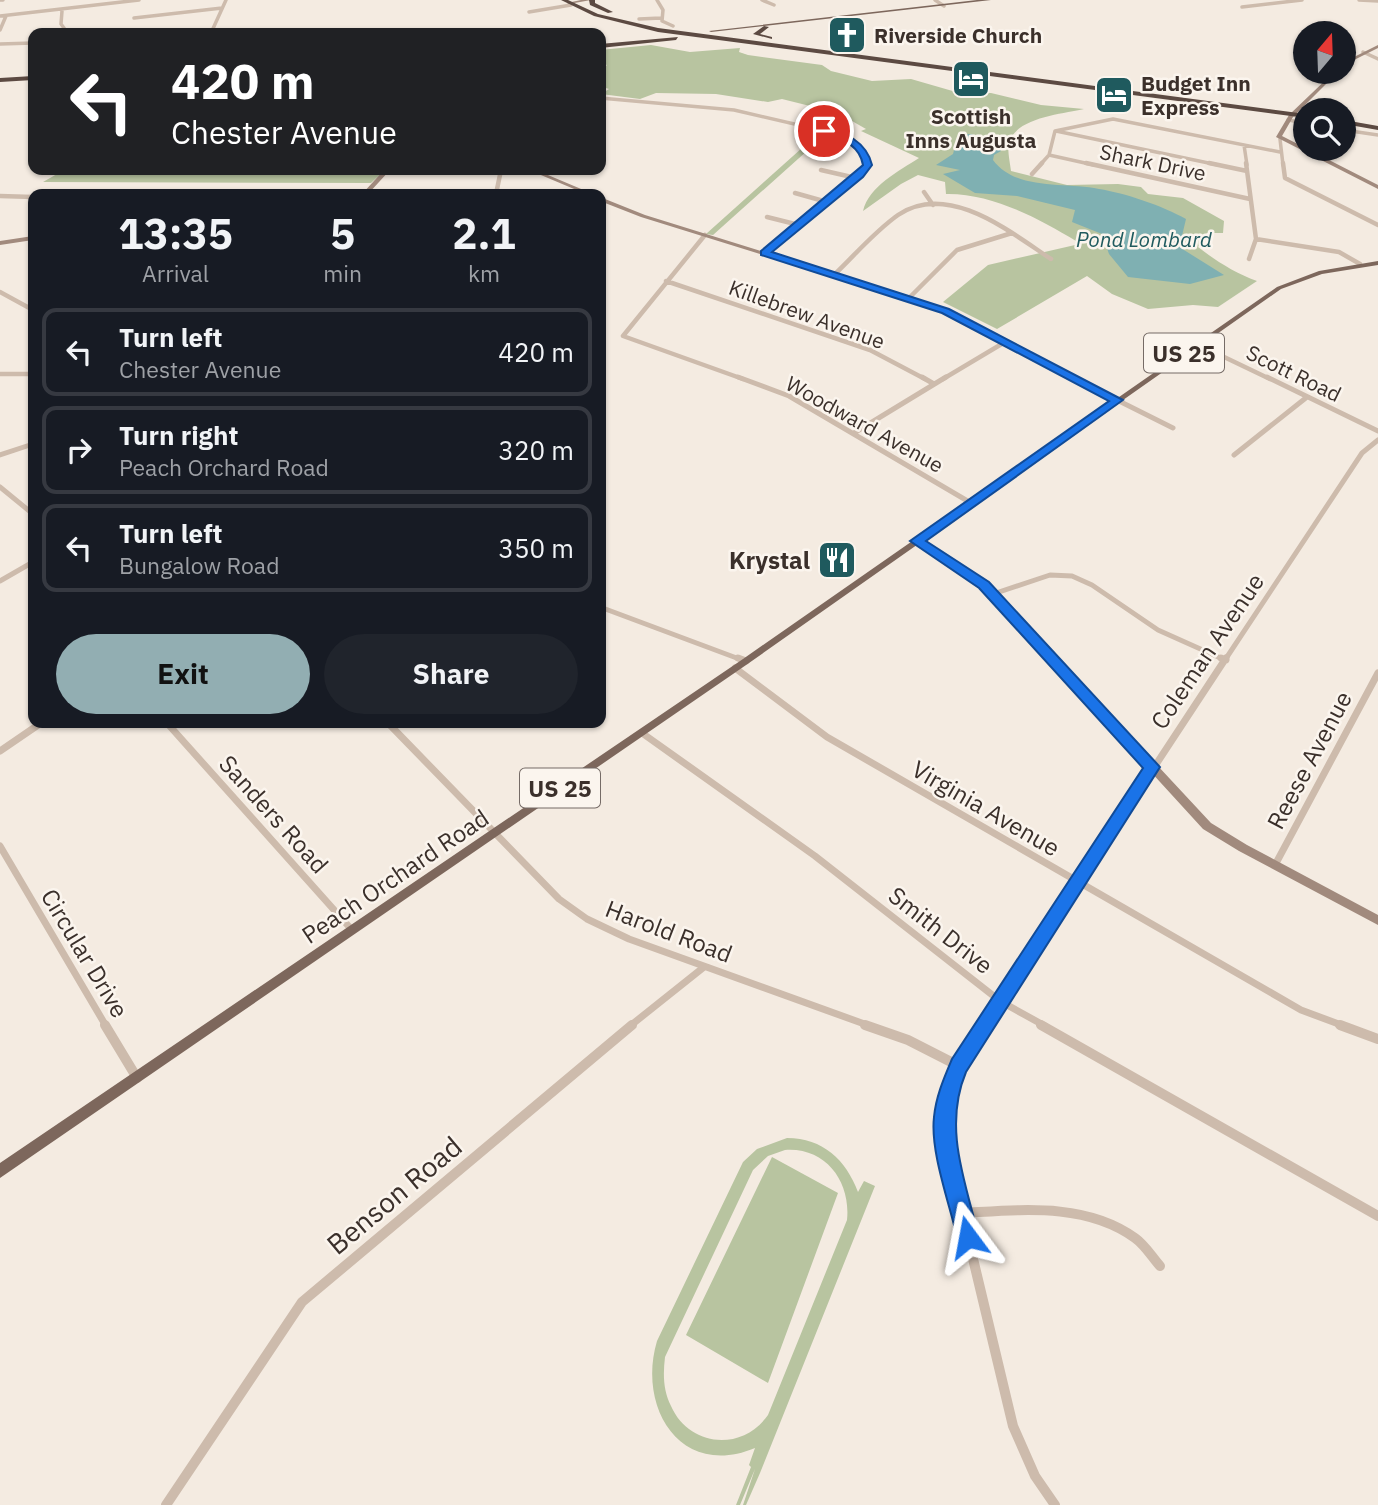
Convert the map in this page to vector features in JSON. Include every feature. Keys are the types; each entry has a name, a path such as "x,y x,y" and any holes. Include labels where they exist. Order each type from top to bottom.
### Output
{"highway":[{"path":"587,0 610,12 673,26 1293,107"},
{"path":"568,3 605,18 650,30 654,39"},
{"path":"641,27 1293,114"},
{"path":"766,27 756,34 771,38"},
{"path":"654,39 711,31"},
{"path":"606,44 723,32"},
{"path":"654,39 749,42"},
{"path":"0,82 28,80"},
{"path":"1356,118 1378,122"},
{"path":"1356,124 1378,128"}],"main road":[{"path":"723,32 989,0"},
{"path":"711,31 830,19"},
{"name":"Peach Orchard Road","path":"0,1171 642,733 1264,298 1297,279 1378,262"}],"street":[{"path":"0,16 62,11 139,0"},
{"path":"213,28 226,0"},
{"path":"534,11 587,0"},
{"path":"657,0 663,10 661,18"},
{"path":"762,0 774,5"},
{"path":"935,0 944,6"},
{"path":"1242,7 1302,0"},
{"path":"1359,0 1378,1"},
{"path":"134,18 222,8"},
{"path":"62,11 61,24 64,28"},
{"path":"0,30 6,16"},
{"path":"639,19 661,18"},
{"path":"661,18 673,26"},
{"path":"0,44 28,43"},
{"path":"1356,56 1378,46"},
{"path":"1363,52 1378,59"},
{"path":"1310,98 1324,84"},
{"path":"606,98 734,110 816,129"},
{"path":"1293,115 1279,133 1285,178 1378,225"},
{"path":"1055,131 1104,119 1280,152"},
{"path":"1288,120 1293,121"},
{"path":"765,253 856,178 867,165 865,151 846,137 823,130 822,126"},
{"path":"1032,174 1049,155 1055,131"},
{"path":"1055,131 1247,171"},
{"path":"1356,132 1378,135"},
{"path":"1280,139 1378,187"},
{"path":"1244,145 1256,239 1249,258"},
{"name":"Shark Drive","path":"1049,155 1250,199"},
{"path":"821,170 856,178"},
{"path":"370,189 382,175"},
{"path":"544,175 578,189"},
{"path":"923,192 931,198 933,205"},
{"path":"795,193 827,202"},
{"path":"2,197 28,197"},
{"path":"606,201 952,314 1173,428"},
{"path":"834,275 901,214 912,208 933,205 975,212 1051,259"},
{"path":"767,217 799,225"},
{"path":"909,298 957,250 1012,233"},
{"path":"666,281 705,235"},
{"path":"0,243 28,239"},
{"path":"1256,239 1339,252 1360,264"},
{"name":"Woodward Avenue","path":"666,281 623,336 789,396 971,503"},
{"name":"Killebrew Avenue","path":"666,281 870,350 934,384"},
{"path":"0,292 28,307"},
{"path":"854,433 1005,342"},
{"name":"Scott Road","path":"1197,344 1378,430"},
{"path":"0,374 28,374"},
{"path":"1234,455 1307,397"},
{"name":"Coleman Avenue","path":"1055,1505 1035,1476 1013,1426 962,1213 944,1119 946,1097 959,1066 1152,767 1362,453 1378,440"},
{"path":"0,455 28,446"},
{"path":"0,487 28,507"},
{"path":"917,541 971,575 993,594 1207,826 1378,919"},
{"path":"0,581 28,565"},
{"path":"993,594 1050,575 1072,576 1092,585 1158,630 1226,660"},
{"path":"606,609 746,661"},
{"name":"Virginia Avenue","path":"735,668 827,737 1076,883 1301,1010 1378,1039"},
{"name":"Reese Avenue","path":"1275,865 1378,673"},
{"path":"0,751 34,728"},
{"name":"Sanders Road","path":"171,728 352,930"},
{"name":"Harold Road","path":"393,728 545,886 587,919 704,967 908,1040 959,1066"},
{"name":"Smith Drive","path":"642,733 815,856 1000,1001 1378,1216"},
{"name":"Circular Drive","path":"0,846 137,1078"},
{"name":"Benson Road","path":"166,1505 302,1302 561,1083 704,967"},
{"path":"962,1213 1048,1210 1078,1214 1136,1238 1160,1266"}],"green space":[{"path":"651,45 690,52 740,48 739,52 748,55 822,65 831,71 872,81 911,79 956,92 991,93 1041,105 1084,109 1041,118 1021,127 1013,134 1009,143 1011,171 1067,185 1118,184 1141,187 1148,194 1183,198 1224,221 1223,233 1207,233 1198,247 1226,266 1257,281 1218,307 1193,305 1148,309 1112,294 1087,276 997,329 943,302 988,265 1075,245 1076,241 997,202 946,194 945,182 918,175 863,211 871,194 878,187 919,158 861,131 866,129 838,113 782,99 768,102 716,94 656,93 640,99 606,95 609,89 606,88 606,49"},
{"path":"821,131 827,133 713,235 706,234"},
{"path":"55,175 380,175 371,183 43,182"},
{"path":"787,1138 812,1142 832,1153 840,1161 858,1192 864,1181 875,1186 760,1473 746,1505 743,1505 755,1469 740,1505 736,1505 751,1467 749,1465 755,1448 729,1455 706,1454 686,1445 671,1431 660,1412 653,1390 652,1366 657,1341 743,1162 757,1149","holes":["785,1150 813,1154 824,1161 840,1180 845,1193 847,1220 768,1415 757,1427 744,1435 716,1440 703,1437 679,1420 671,1406 664,1382 665,1357 753,1170 768,1156"]},
{"path":"772,1157 838,1193 768,1383 686,1335"}],"water":[{"name":"Pond Lombard","path":"971,134 993,143 1001,151 994,155 993,160 1014,177 1042,184 1109,191 1155,205 1186,219 1181,240 1184,250 1224,275 1190,284 1128,277 1109,254 1102,234 1072,222 1075,210 1017,196 975,193 943,174 960,170 936,165 953,154 958,135"}],"place":[{"name":"Riverside Church","path":"847,35"},
{"name":"Scottish Inns Augusta","path":"971,79"},
{"name":"Budget Inn Express","path":"1114,95"},
{"name":"Krystal","path":"837,560"}],"route":[{"path":"824,131 846,137 857,144 865,151 867,165 860,175 765,253 945,311 1117,400 917,541 984,585 1152,767 959,1066 950,1087 944,1107 947,1150 968,1237"}]}
